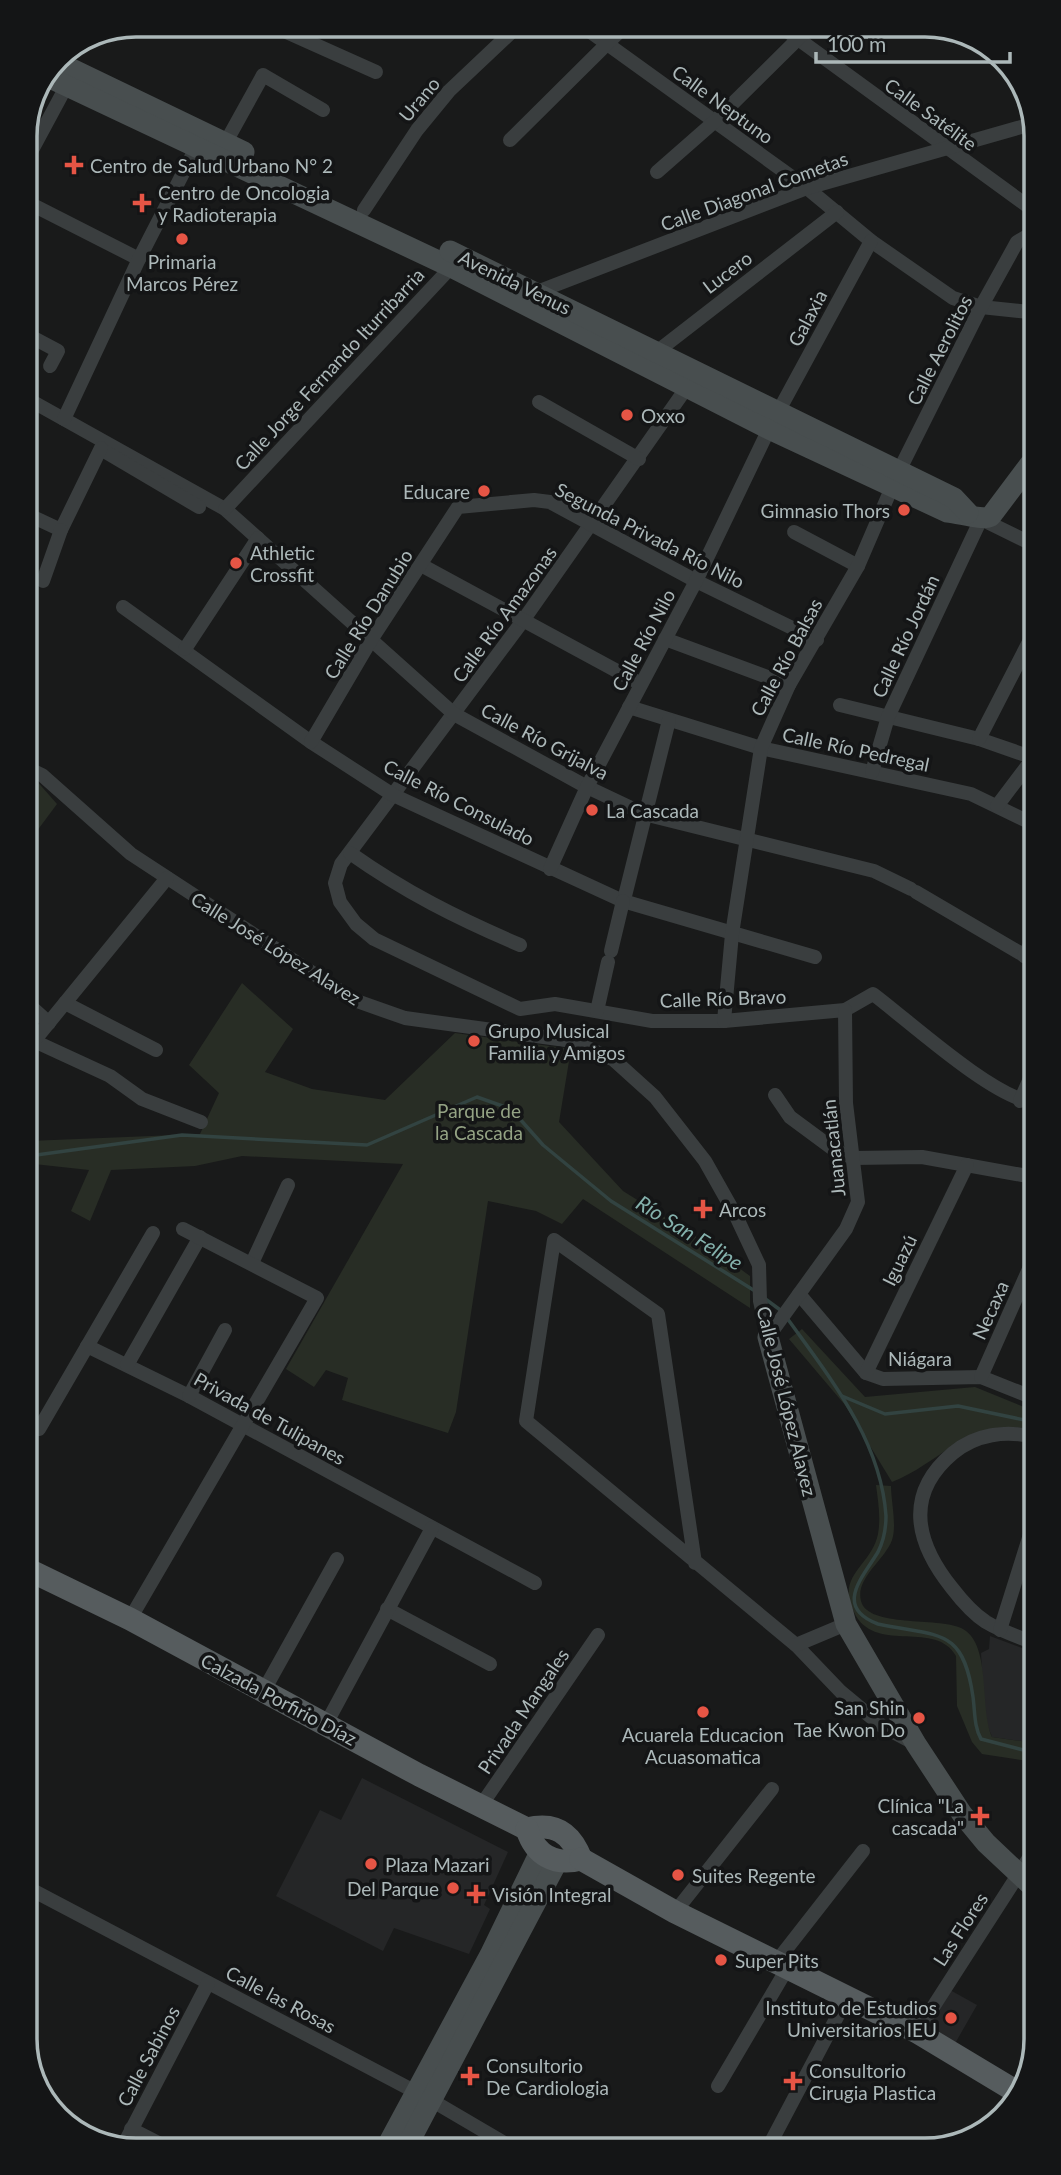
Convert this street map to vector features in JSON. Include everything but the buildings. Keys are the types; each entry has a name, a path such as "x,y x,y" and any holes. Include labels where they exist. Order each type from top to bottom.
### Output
{"main road":[{"name":"Avenida Venus","path":"65,67 201,140 456,262 894,480 954,498 974,516"},
{"name":"Avenida Venus","path":"58,81 201,140"},
{"name":"Avenida Venus","path":"222,150 364,210 456,262 537,292 649,358"},
{"path":"974,516 994,514 1024,472"},
{"name":"Calle José López Alavez","path":"778,1323 846,1624 916,1744 962,1814 986,1843 1024,1879"},
{"name":"Calzada Porfirio Díaz","path":"37,1574 130,1619 480,1807 527,1829"},
{"path":"581,1859 572,1840 560,1830 547,1826 527,1829 548,1857 581,1859 675,1912 917,2032 1011,2089"},
{"path":"409,2138 424,2096 548,1857"},
{"path":"393,2138 424,2096"}],"street":[{"path":"299,37 376,72"},
{"name":"Urano","path":"364,210 425,120 449,91 506,37"},
{"name":"Calle Neptuno","path":"598,37 807,188 871,242 953,298 982,307 1024,311"},
{"path":"510,140 613,37"},
{"name":"Calle Satélite","path":"793,37 947,150 1024,203"},
{"path":"657,172 715,122 800,37"},
{"path":"222,150 263,75 323,110"},
{"path":"37,133 58,81"},
{"name":"Calle Diagonal Cometas","path":"537,292 807,188 1023,127"},
{"path":"64,419 139,259 201,140"},
{"path":"37,207 139,259"},
{"name":"Lucero","path":"649,358 837,212"},
{"name":"Calle Aerolitos","path":"894,480 982,307 1017,242 1024,238"},
{"name":"Galaxia","path":"773,421 871,242"},
{"name":"Calle Jorge Fernando Iturribarria","path":"225,509 456,262"},
{"path":"37,340 58,351 50,366"},
{"name":"Calle Río Amazonas","path":"520,1009 374,939 356,924 340,902 336,874 592,525 692,380"},
{"path":"539,402 639,459"},
{"name":"Calle Río Grijalva","path":"37,405 225,509 454,714 587,788 644,814 874,871 914,891 1024,956"},
{"path":"37,410 199,507"},
{"name":"Calle Río Nilo","path":"550,869 587,788 696,581 773,421"},
{"path":"43,580 61,530 101,449"},
{"name":"Calle Río Balsas","path":"724,1021 745,840 761,748 789,685 858,566 894,480"},
{"name":"Segunda Privada Río Nilo","path":"458,507 534,499 550,502 696,581 817,640"},
{"name":"Calle Río Danubio","path":"311,742 371,640 458,507"},
{"path":"974,516 1024,540"},
{"name":"Calle Río Jordán","path":"872,772 888,717 974,516"},
{"path":"37,519 61,530"},
{"path":"794,532 858,566"},
{"path":"186,649 258,538"},
{"path":"421,565 641,684"},
{"name":"Calle Río Consulado","path":"123,607 186,649 311,742 393,795 550,869 624,899 815,957"},
{"path":"665,639 789,685"},
{"path":"979,739 1024,652"},
{"path":"841,705 979,739 1024,756"},
{"name":"Calle Río Pedregal","path":"629,707 761,748 971,794 1024,819"},
{"path":"597,1011 669,720"},
{"path":"998,806 1024,769"},
{"name":"Calle José López Alavez","path":"37,773 131,854 371,1007 405,1018 585,1044 614,1060 655,1097 705,1161 759,1265 760,1301 778,1323"},
{"path":"349,853 395,886 446,913 520,944"},
{"path":"37,1037 167,878"},
{"path":"845,1010 873,994 996,1089 1024,1100"},
{"path":"65,1003 156,1050"},
{"name":"Calle Río Bravo","path":"520,1009 555,1004 652,1021 724,1021 845,1010"},
{"path":"519,1034 520,1009"},
{"name":"Juanacatlán","path":"778,1323 846,1229 858,1202 846,1103 845,1010"},
{"path":"37,1012 49,1023"},
{"path":"37,1046 110,1076 142,1099 201,1122"},
{"path":"775,1095 790,1117 836,1151 854,1158 922,1157 1024,1175"},
{"name":"Iguazú","path":"866,1373 967,1165"},
{"path":"252,1263 288,1185"},
{"path":"130,1619 317,1298 183,1229"},
{"path":"39,1429 153,1233"},
{"path":"127,1365 200,1237"},
{"path":"695,1563 658,1314 554,1240 526,1421 695,1563 796,1645 841,1692 882,1726 916,1744"},
{"name":"Necaxa","path":"981,1377 1024,1280"},
{"name":"Niágara","path":"799,1294 866,1373 883,1379 981,1377 1024,1394"},
{"path":"189,1396 225,1330"},
{"name":"Privada de Tulipanes","path":"88,1346 189,1396 535,1583"},
{"path":"1024,1435 988,1434 960,1447 938,1466 922,1492 919,1522 929,1555 966,1606 1000,1630 1024,1639"},
{"path":"326,1724 432,1528"},
{"path":"1000,1630 1024,1554"},
{"path":"263,1692 337,1559"},
{"path":"387,1609 490,1664"},
{"path":"796,1645 846,1624"},
{"name":"Privada Mangales","path":"480,1807 598,1636"},
{"path":"675,1912 772,1789"},
{"path":"718,2086 783,1964 863,1851"},
{"name":"Las Flores","path":"917,2032 1024,1865"},
{"name":"Calle las Rosas","path":"37,1893 424,2096 496,2138"},
{"name":"Calle Sabinos","path":"127,2138 208,1983"},
{"path":"773,2138 847,1998"},
{"path":"131,2129 149,2138"}],"shaded area":[{"path":"990,1636 1024,1649 1024,1741 992,1737 985,1720 981,1653 989,1649"},
{"path":"362,1778 508,1852 484,1905 490,1909 469,1954 394,1928 383,1951 276,1896 320,1810 341,1820"},
{"name":"Instituto de Estudios Universitarios IEU","path":"950,1990 977,2005 953,2047 926,2031"}],"green space":[{"path":"37,781 57,804 37,831"},
{"name":"Parque de la Cascada","path":"242,983 293,1029 265,1072 312,1089 385,1100 455,1033 571,1049 559,1122 623,1191 695,1236 750,1276 750,1308 583,1199 562,1224 536,1211 488,1201 456,1412 448,1433 342,1400 348,1378 326,1370 314,1387 286,1369 403,1164 242,1156 195,1166 111,1170 90,1221 71,1211 89,1170 37,1164 37,1141 200,1134 219,1093 189,1065"},
{"path":"802,1329 865,1397 975,1387 1024,1407 1024,1429 992,1429 975,1434 892,1482 845,1405 789,1339"},
{"path":"876,1485 891,1486 894,1521 892,1540 866,1577 860,1593 861,1601 866,1609 876,1615 950,1625 971,1635 981,1661 992,1737 1024,1741 1024,1760 982,1754 972,1742 957,1706 956,1656 947,1645 921,1637 878,1633 866,1627 856,1616 850,1602 851,1581 874,1546 879,1515"}],"waterway":[{"name":"Río San Felipe","path":"37,1155 182,1135 367,1145 477,1097 511,1109 543,1145 611,1201 755,1291"},
{"name":"Río San Felipe","path":"764,1298 783,1312"},
{"name":"Río San Felipe","path":"787,1318 851,1411 864,1436 882,1488 886,1516 884,1534 878,1552 856,1591 854,1600 857,1609 864,1617 878,1624 932,1634 954,1646 969,1674 976,1724 981,1739 1024,1750"},
{"path":"842,1396 885,1414 958,1406 1024,1420"}],"place":[{"name":"Centro de Salud Urbano N° 2","path":"74,165"},
{"name":"Centro de Oncologia y Radioterapia","path":"142,203"},
{"name":"Primaria Marcos Pérez","path":"182,239"},
{"name":"Oxxo","path":"627,415"},
{"name":"Educare","path":"484,491"},
{"name":"Gimnasio Thors","path":"904,510"},
{"name":"Athletic Crossfit","path":"236,563"},
{"name":"La Cascada","path":"592,810"},
{"name":"Grupo Musical Familia y Amigos","path":"474,1041"},
{"name":"Arcos","path":"703,1209"},
{"name":"Acuarela Educacion Acuasomatica","path":"703,1712"},
{"name":"San Shin Tae Kwon Do","path":"919,1718"},
{"name":"Clínica \"La cascada\"","path":"980,1816"},
{"name":"Plaza Mazari","path":"371,1864"},
{"name":"Suites Regente","path":"678,1875"},
{"name":"Del Parque","path":"453,1888"},
{"name":"Visión Integral","path":"476,1894"},
{"name":"Super Pits","path":"721,1960"},
{"name":"Instituto de Estudios Universitarios IEU","path":"951,2018"},
{"name":"Consultorio De Cardiologia","path":"470,2076"},
{"name":"Consultorio Cirugia Plastica","path":"793,2081"}]}
